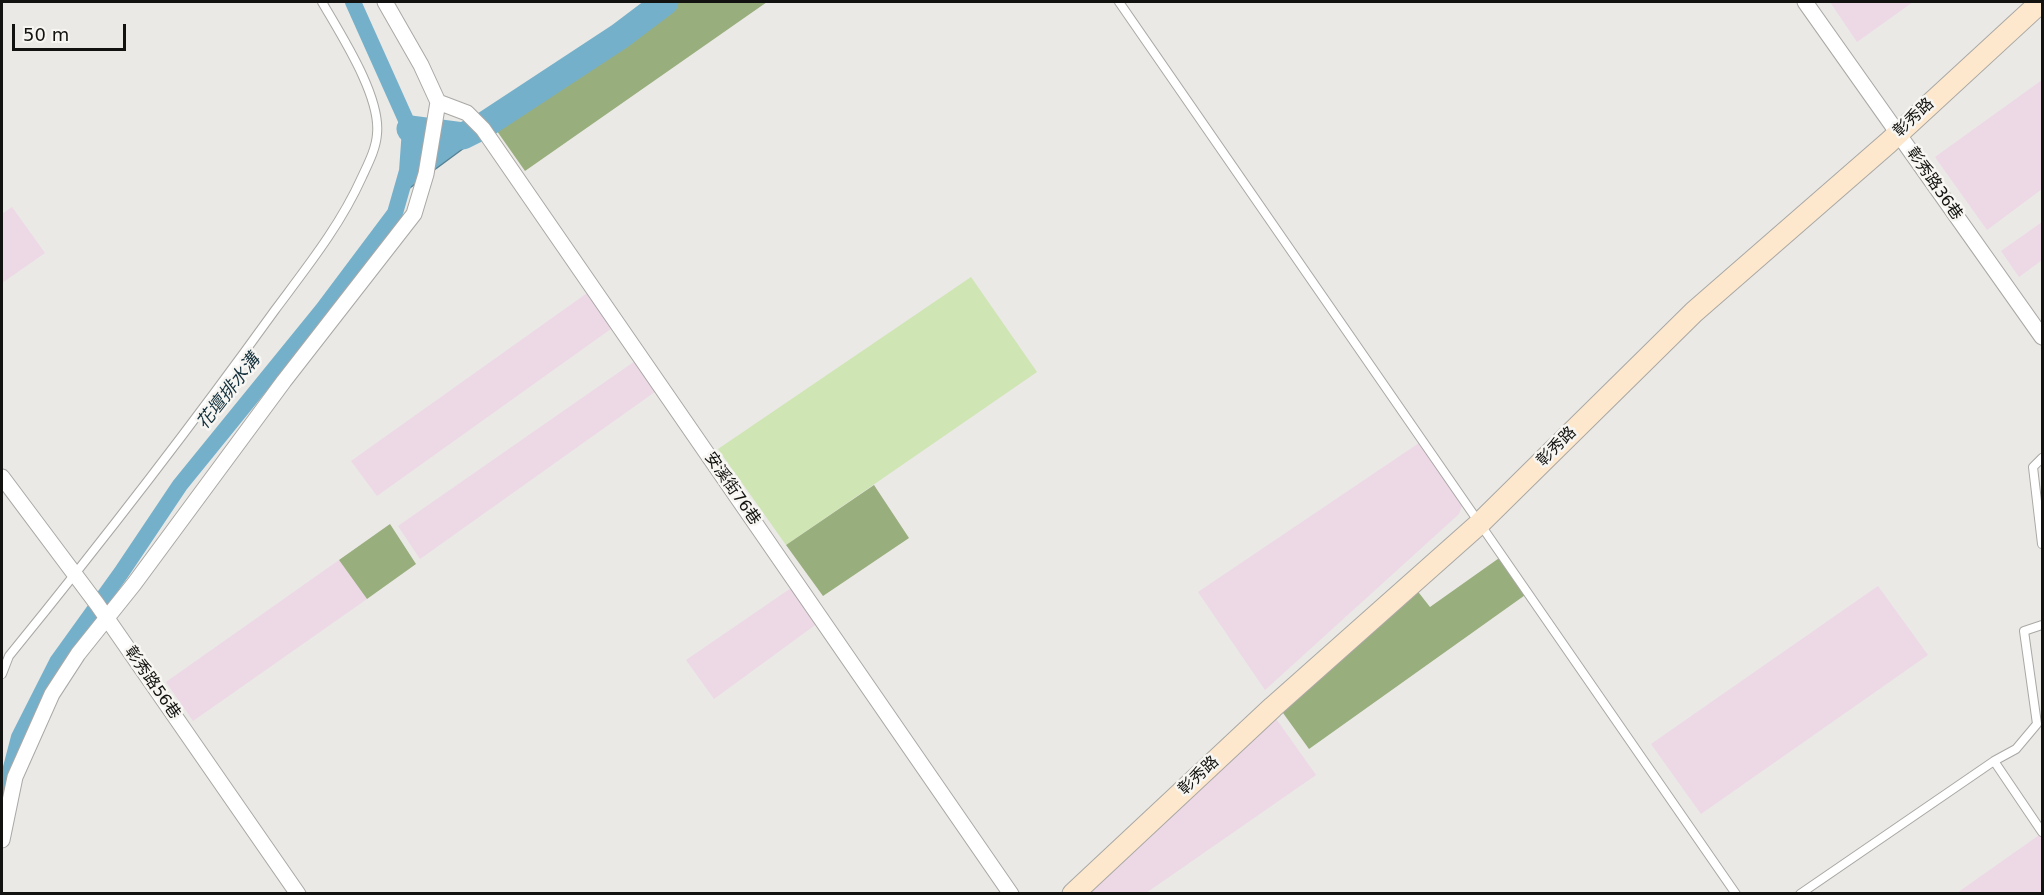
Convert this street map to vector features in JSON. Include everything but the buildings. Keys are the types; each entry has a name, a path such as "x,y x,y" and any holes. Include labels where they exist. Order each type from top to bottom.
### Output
{"street":[{"path":"2,840 15,777 52,694 78,654 284,381 414,214 426,174 438,102 421,66 385,2"},
{"name":"彰秀路36巷","path":"1805,2 2043,337"},
{"name":"彰秀路","path":"1073,894 1273,707 1479,524 1694,312 1898,133 2041,2"},
{"name":"安溪街76巷","path":"438,102 467,113 483,129 1011,894"},
{"name":"彰秀路56巷","path":"2,477 107,618 298,894"}],"lane":[{"path":"2,674 9,656 75,575 237,363 342,218 371,159 377,134 374,102 347,45 322,2"},
{"path":"1119,2 1736,894"},
{"path":"2043,458 2033,467 2043,544"},
{"path":"1800,894 1994,761 2016,749 2037,724 2039,713 2024,631 2043,625"},
{"path":"1994,761 2043,832"}],"shaded area":[{"path":"1830,2 1913,2 1857,42"},
{"path":"2042,80 2042,189 1987,230 1935,157"},
{"path":"12,207 45,253 2,283 2,214"},
{"path":"2042,222 2042,260 2019,277 2001,251"},
{"path":"590,291 615,326 377,496 351,461"},
{"path":"638,359 659,389 420,559 398,526"},
{"path":"1422,441 1461,498 1462,506 1459,514 1265,690 1198,592"},
{"path":"339,560 367,599 193,721 166,682"},
{"path":"797,584 822,620 714,699 686,660"},
{"path":"1878,586 1928,655 1701,814 1651,744"},
{"path":"1272,713 1316,775 1146,893 1071,894"},
{"path":"2042,833 2042,893 1957,893"}],"green space":[{"path":"667,2 767,2 525,171 492,124"},
{"path":"971,277 1037,372 786,545 718,449"},
{"path":"874,485 909,538 823,596 786,545"},
{"path":"390,524 416,564 367,599 339,560"},
{"path":"1502,556 1528,593 1309,749 1278,706 1412,584 1430,607"}],"water":[{"path":"483,126 487,131 399,196 388,214 407,171 410,129 463,136"}],"waterway":[{"name":"花壇排水溝","path":"2,802 19,737 57,662 180,485 323,309 395,213 407,171 410,129 353,2"},
{"path":"410,129 463,136 483,126 620,36 665,2"}]}
